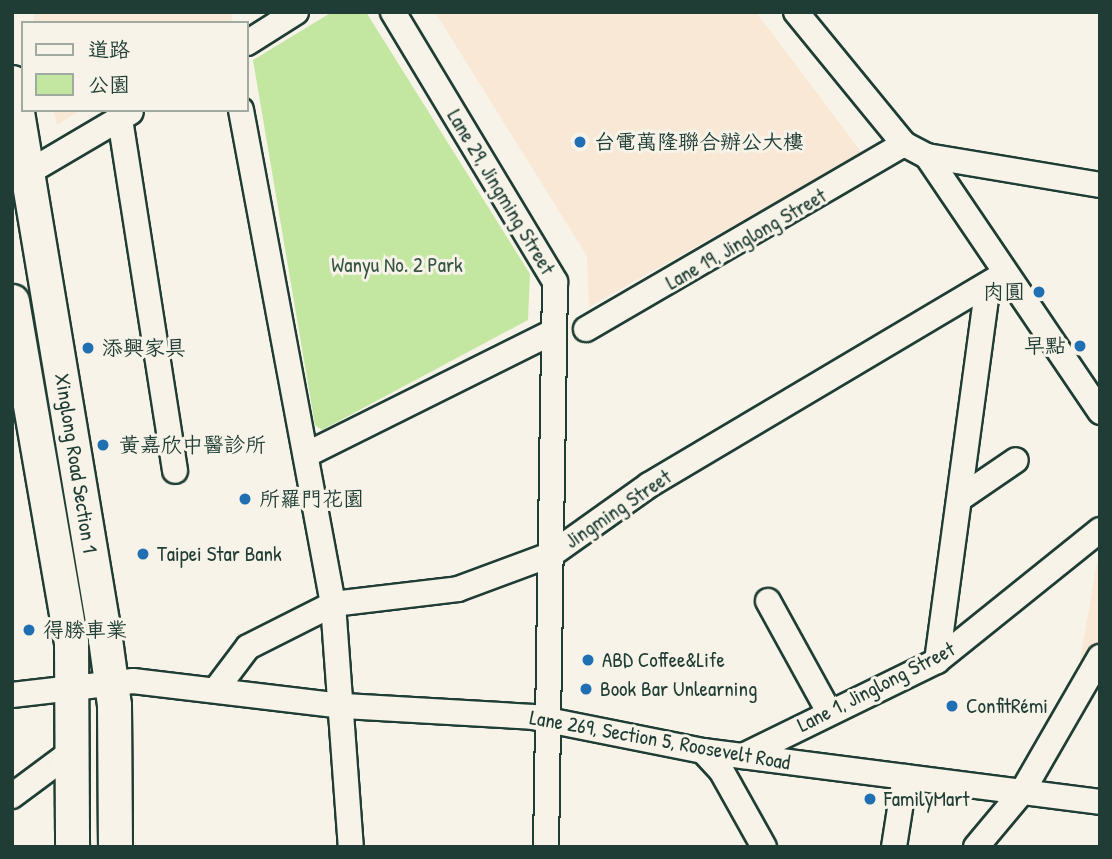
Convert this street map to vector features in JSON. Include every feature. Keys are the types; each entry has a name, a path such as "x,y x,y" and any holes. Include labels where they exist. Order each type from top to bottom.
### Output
{"main road":[{"name":"Xinglong Road Section 1","path":"12,82 29,172 109,681 115,847"},
{"name":"Xinglong Road Section 1","path":"12,301 71,642 72,847"}],"street":[{"path":"248,42 296,12"},
{"name":"Lane 29, Jingming Street","path":"393,12 555,282 546,847"},
{"path":"796,12 904,144 927,156 1100,185"},
{"path":"241,112 332,604 344,706 351,847"},
{"path":"29,172 127,114 175,471"},
{"name":"Lane 19, Jinglong Street","path":"586,329 904,144"},
{"path":"927,156 1100,412"},
{"name":"Jingming Street","path":"218,688 248,648 332,604 458,589 552,554 649,485 986,290 1006,274"},
{"path":"937,661 962,497 986,290"},
{"path":"306,455 553,332"},
{"path":"962,497 1016,460"},
{"name":"Lane 1, Jinglong Street","path":"743,757 829,712 937,661 1100,530"},
{"path":"768,601 829,712"},
{"path":"976,847 1022,792 1100,657"},
{"path":"12,695 109,681 218,688 344,706"},
{"name":"Lane 269, Section 5, Roosevelt Road","path":"344,706 546,719 743,757 1100,802"},
{"path":"703,751 721,770 764,847"},
{"path":"12,796 70,753"},
{"path":"894,847 905,777"}],"shaded area":[{"path":"34,12 232,12 232,21 34,21"},
{"path":"435,12 756,12 862,153 589,307 587,256"},
{"path":"54,112 77,112 57,125"},
{"path":"1100,545 1100,653 1077,679"}],"green space":[{"name":"Wanyu No. 2 Park","path":"332,12 366,12 530,274 528,320 322,430 315,425 253,60"}],"place":[{"name":"台電萬隆聯合辦公大樓","path":"580,142"},
{"name":"肉圓","path":"1039,292"},
{"name":"早點","path":"1080,346"},
{"name":"添興家具","path":"88,348"},
{"name":"黃嘉欣中醫診所","path":"103,445"},
{"name":"所羅門花園","path":"245,499"},
{"name":"Taipei Star Bank","path":"143,554"},
{"name":"得勝車業","path":"29,630"},
{"name":"ABD Coffee&Life","path":"588,660"},
{"name":"Book Bar Unlearning","path":"586,689"},
{"name":"ConfitRémi","path":"952,706"},
{"name":"FamilyMart","path":"870,799"}]}
